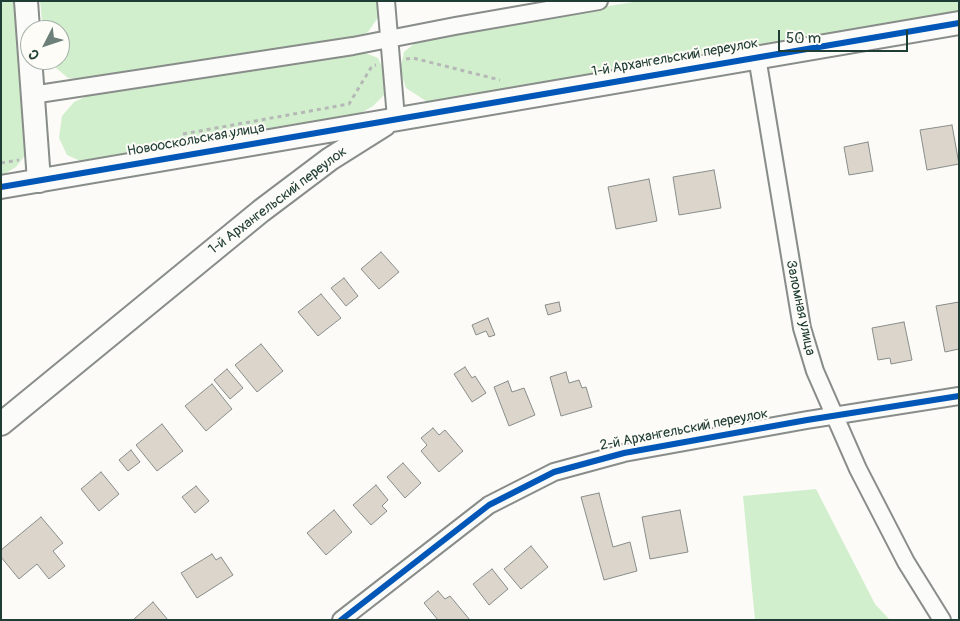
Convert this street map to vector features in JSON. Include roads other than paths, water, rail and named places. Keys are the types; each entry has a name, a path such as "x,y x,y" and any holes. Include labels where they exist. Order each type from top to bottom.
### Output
{"street":[{"path":"26,1 39,180"},
{"path":"386,1 396,118"},
{"path":"32,95 389,40 455,26 599,1"},
{"name":"1-й Архангельский переулок","path":"1,424 261,211 330,159 396,118 959,23"},
{"name":"Заломная улица","path":"758,57 802,328 815,371 858,468 902,554 942,620"},
{"name":"Новооскольская улица","path":"1,187 396,118"},
{"name":"2-й Архангельский переулок","path":"341,620 490,505 554,472 624,453 834,415 959,396"}]}
